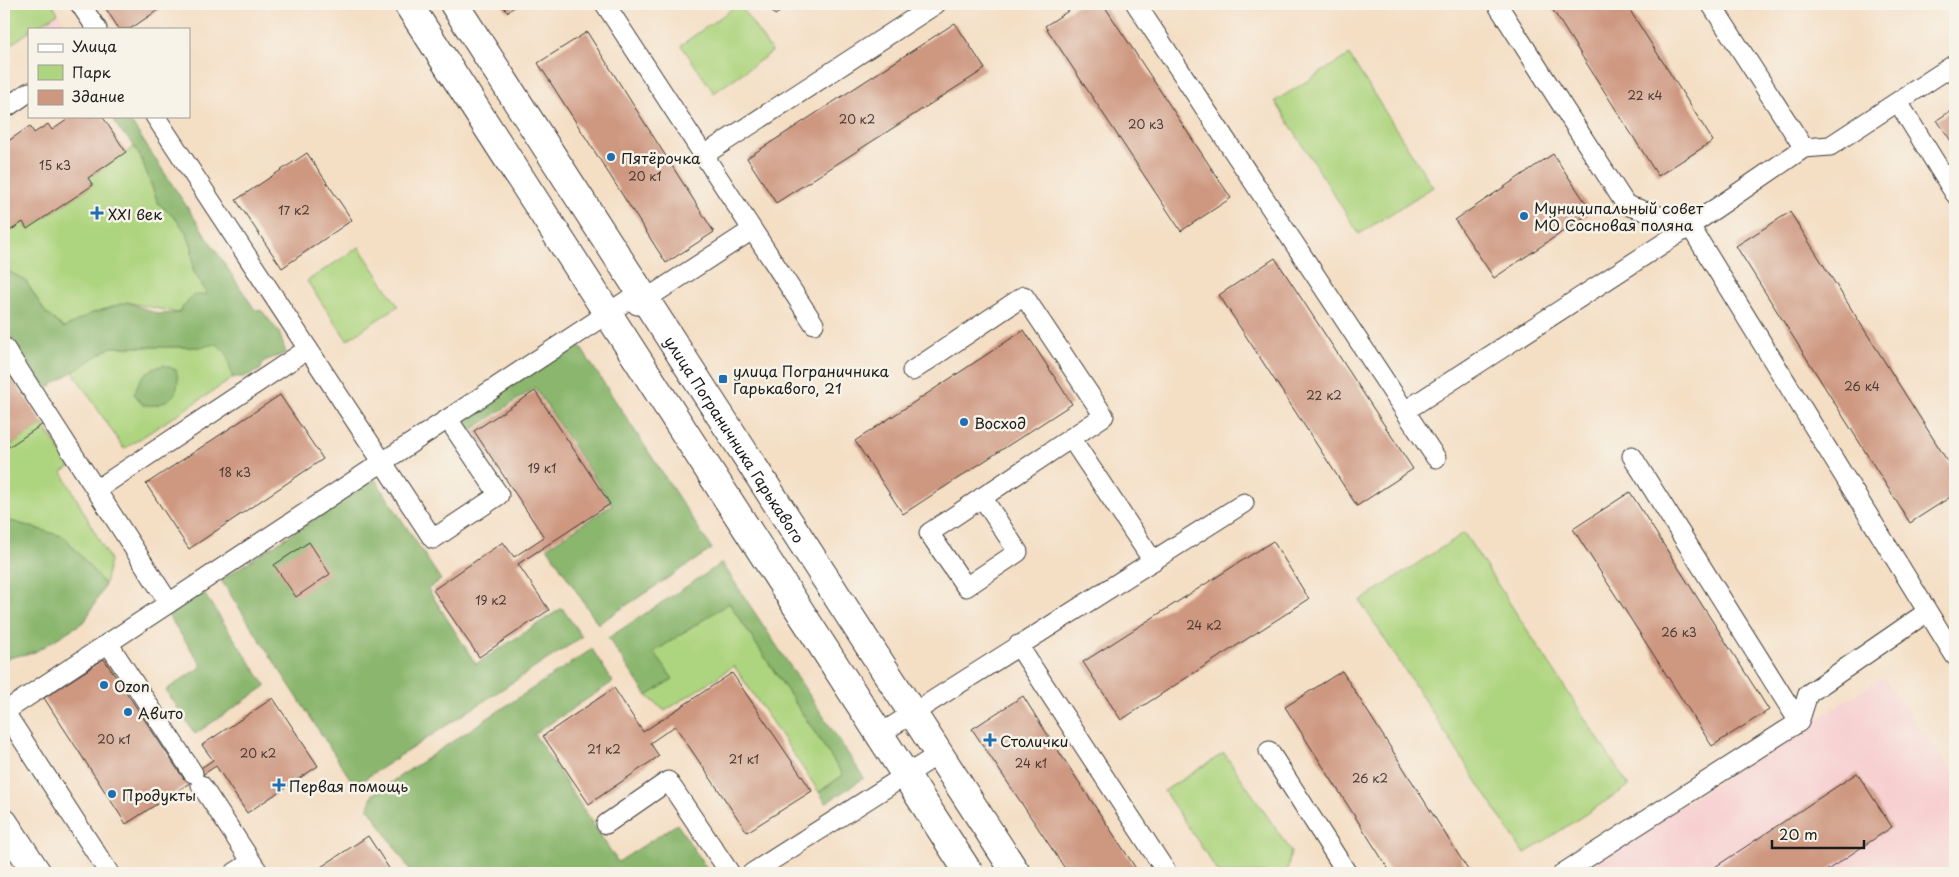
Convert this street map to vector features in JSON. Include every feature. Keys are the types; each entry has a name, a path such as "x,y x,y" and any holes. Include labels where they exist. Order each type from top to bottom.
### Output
{"street":[{"path":"408,4 969,873"},
{"name":"улица Пограничника Гарькавого","path":"454,4 1016,873"},
{"path":"4,823 37,873"}],"lane":[{"path":"80,4 96,28"},
{"path":"605,4 814,324"},
{"path":"704,155 936,4"},
{"path":"1136,4 1436,458"},
{"path":"1498,4 1626,205 1690,226 1955,656"},
{"path":"1711,4 1804,148"},
{"path":"1405,410 1690,226 1804,148 1830,146 1955,64"},
{"path":"4,109 28,93"},
{"path":"1898,102 1955,194"},
{"path":"156,118 433,539 499,495 448,419"},
{"path":"109,873 4,712 448,419 611,318 642,295 752,230"},
{"path":"912,371 1024,296 1104,416 929,532 966,587 1018,552 982,498"},
{"path":"4,347 169,603"},
{"path":"96,490 308,349"},
{"path":"1072,438 1153,561"},
{"path":"1632,456 1799,722"},
{"path":"880,734 1244,503"},
{"path":"1563,873 1799,722 1808,694 1927,612"},
{"path":"108,643 255,868 234,873"},
{"path":"1018,645 1167,873"},
{"path":"1269,751 1347,873"},
{"path":"752,873 939,754"},
{"path":"606,824 668,781 730,873"}],"shaded area":[{"path":"58,13 68,28 36,28"},
{"path":"1883,677 1955,775 1955,873 1575,873"}],"green space":[{"path":"4,4 52,4 58,13 36,28 28,28 28,33 4,49"},
{"path":"739,4 772,52 714,93 681,45"},
{"path":"1349,55 1433,187 1359,234 1275,101"},
{"path":"113,118 128,118 255,310 262,311 279,332 286,353 264,361 260,370 243,377 232,377 227,354 217,344 200,347 111,347 46,389 4,326 4,269 25,280 46,313 64,328 90,314 127,302 158,314 178,313 192,296 207,294 193,270 192,247 186,232 176,219 158,203 142,160 131,141 120,131"},
{"path":"134,147 142,160 158,203 176,219 186,232 192,247 193,270 208,295 192,296 178,313 127,302 90,314 64,328 46,313 25,280 4,269 4,235 23,222 28,229 93,185 88,178"},
{"path":"359,247 398,306 347,340 307,281"},
{"path":"255,310 281,347 124,449 73,372 111,347 200,347"},
{"path":"577,342 712,549 598,624 547,547 612,505 535,388 467,433 459,420"},
{"path":"164,365 176,370 178,381 176,391 165,402 155,405 143,405 134,394 139,382 152,369"},
{"path":"43,424 70,467 62,472 110,560 105,585 65,537 4,519 4,450"},
{"path":"375,479 441,580 428,589 476,664 562,608 582,637 363,780 351,780 221,580"},
{"path":"4,519 65,537 105,585 85,621 35,652 4,659"},
{"path":"1464,533 1629,786 1524,854 1360,601"},
{"path":"722,563 864,778 826,803 819,792 843,775 729,603 654,652 673,679 647,696 608,638"},
{"path":"203,592 266,686 195,734 166,690 202,666 168,615"},
{"path":"729,603 843,775 819,792 734,666 665,711 647,696 672,679 654,652"},
{"path":"592,649 613,682 534,734 618,862 677,824 710,873 412,873 368,807 373,794"},
{"path":"1224,753 1291,851 1287,873 1219,873 1164,791"}],"building":[{"path":"103,4 167,4 131,28 118,28"},
{"path":"502,4 519,4 507,12"},
{"path":"767,4 792,4 775,15"},
{"path":"1079,4 1103,4 1231,198 1181,231 1045,26"},
{"path":"1549,4 1626,4 1713,141 1658,176"},
{"path":"955,23 985,69 776,203 747,158"},
{"path":"587,32 714,232 666,263 538,63"},
{"path":"1955,108 1955,147 1937,120"},
{"path":"66,118 103,118 126,152 88,178 93,185 27,229 23,222 4,235 4,144 30,126 34,133 48,124 52,130 67,120"},
{"path":"307,153 352,220 282,268 236,200"},
{"name":"Муниципальный совет МО Сосновая поляна","path":"1553,154 1592,212 1494,278 1455,220"},
{"path":"1790,212 1955,473 1955,494 1910,523 1736,246"},
{"path":"1275,258 1413,469 1357,506 1219,295"},
{"name":"Восход","path":"1024,330 1072,404 903,514 855,441"},
{"path":"4,366 43,424 4,450"},
{"path":"535,391 610,504 518,564 549,610 479,657 433,590 503,542 514,557 544,537 474,431"},
{"path":"280,395 323,459 189,549 146,484"},
{"path":"1630,492 1769,710 1712,746 1573,529"},
{"path":"1273,541 1309,599 1121,720 1083,662"},
{"path":"309,542 330,574 296,597 274,565"},
{"path":"104,659 184,779 213,760 202,745 273,698 318,766 247,813 216,766 126,824 44,698"},
{"path":"1342,671 1470,873 1391,873 1285,707"},
{"path":"732,673 812,791 747,832 675,726 650,743 659,756 589,804 543,736 614,688 643,732"},
{"path":"1023,696 1139,873 1068,873 972,729"},
{"path":"1857,773 1892,827 1823,873 1706,873"},
{"path":"368,836 392,873 312,873"}],"place":[{"name":"Пятёрочка","path":"611,157"},
{"name":"XXI век","path":"97,213"},
{"name":"Муниципальный совет МО Сосновая поляна","path":"1524,216"},
{"name":"улица Пограничника Гарькавого, 21","path":"723,379"},
{"name":"Восход","path":"964,422"},
{"name":"Ozon","path":"104,685"},
{"name":"Авито","path":"128,712"},
{"name":"Столички","path":"990,740"},
{"name":"Первая помощь","path":"279,785"},
{"name":"Продукты","path":"112,794"}]}
